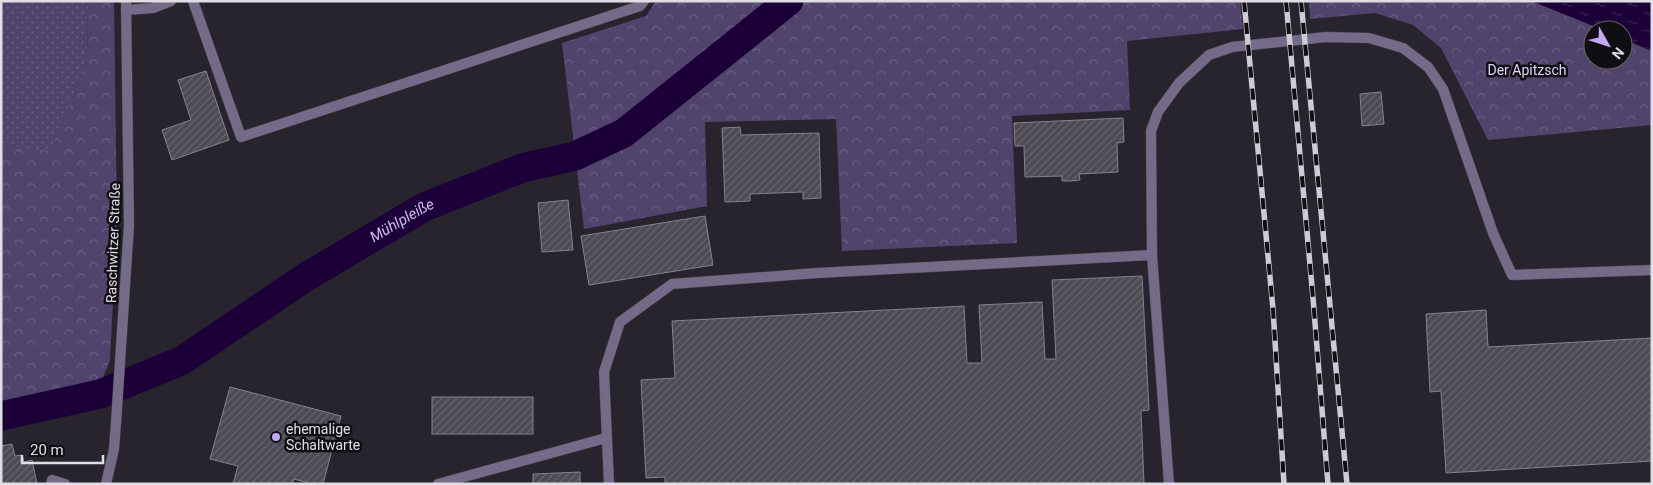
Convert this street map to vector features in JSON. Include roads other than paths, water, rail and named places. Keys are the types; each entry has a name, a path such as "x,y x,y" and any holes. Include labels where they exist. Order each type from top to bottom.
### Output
{"street":[{"path":"126,6 153,8 171,1"},
{"path":"193,1 241,137 640,6 644,1"},
{"name":"Raschwitzer Straße","path":"106,484 114,449 129,225 126,6"},
{"path":"1169,484 1152,255 1151,131 1158,112 1179,83 1209,54 1232,47 1326,37 1369,38 1403,48 1428,66 1443,89 1493,233 1512,275 1652,270"},
{"path":"609,484 604,372 620,322 672,284 817,273 1152,255"},
{"path":"438,484 606,438"},
{"path":"51,484 52,480 65,484"}],"water":[{"path":"1530,1 1652,2 1652,52 1633,43 1633,20 1583,20 1583,22"}],"waterway":[{"name":"Mühlpleiße","path":"1,416 100,394 181,361 306,277 424,207 522,168 575,156 624,133 789,1"}],"railway":[{"path":"1244,1 1273,309 1284,484"},
{"path":"1286,1 1328,484"},
{"path":"1301,1 1347,484"}],"place":[{"name":"ehemalige Schaltwarte","path":"276,437"}],"park label":[{"name":"Der Apitzsch","path":"1527,70"}]}
